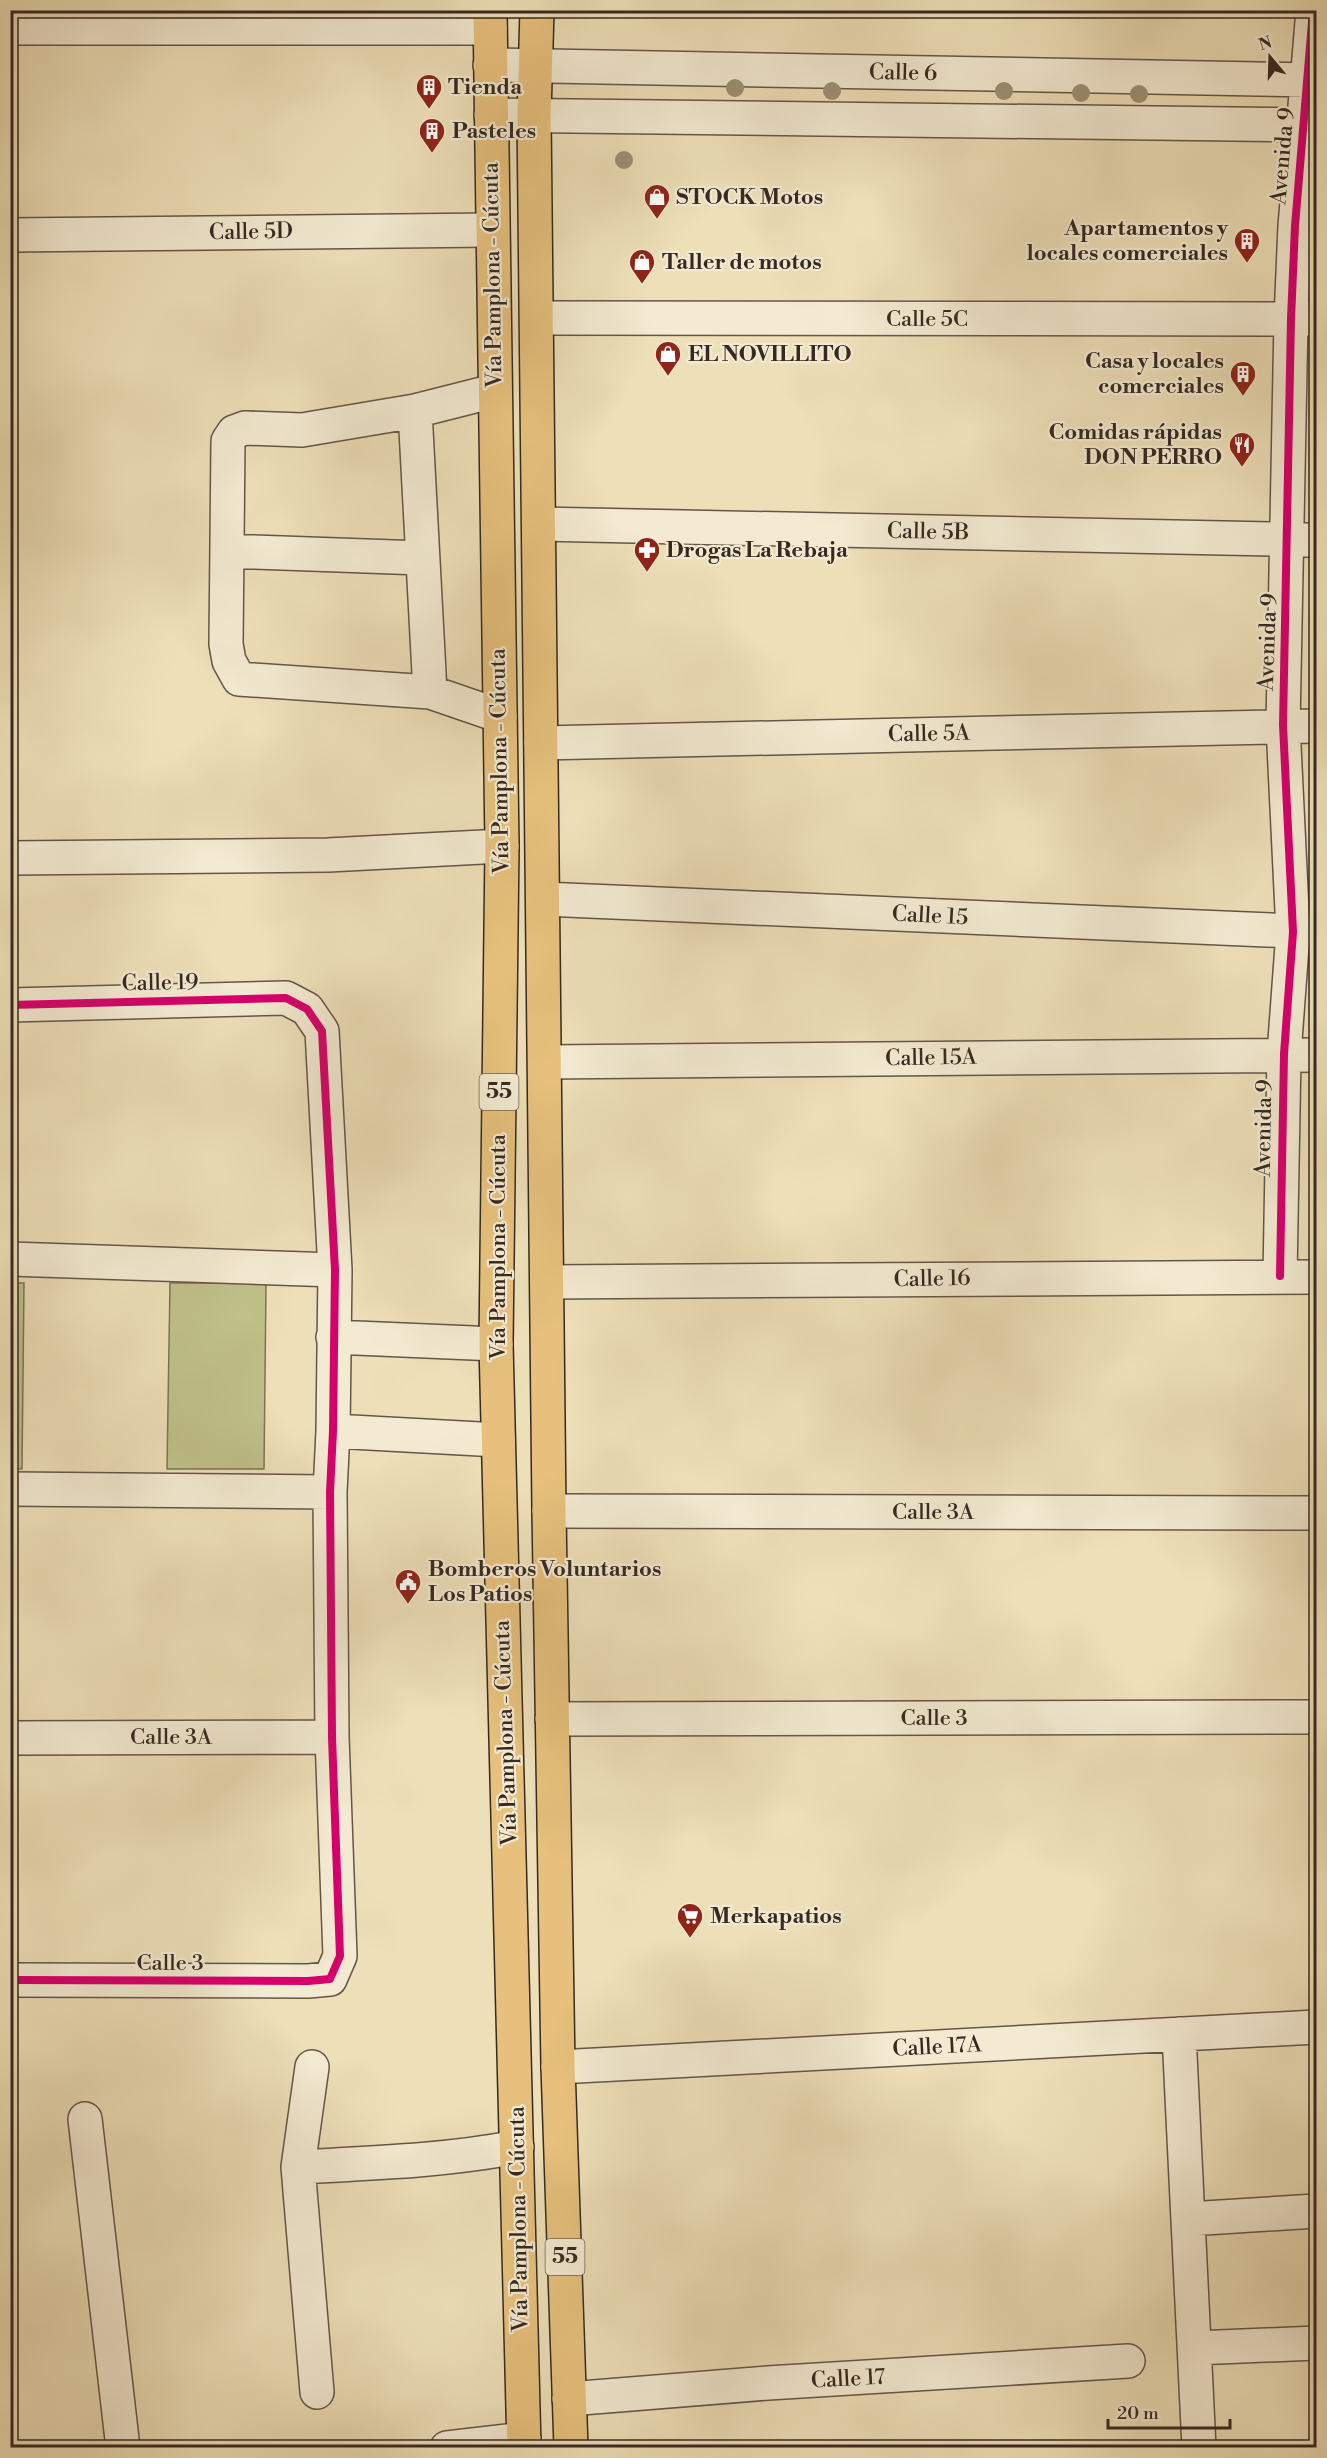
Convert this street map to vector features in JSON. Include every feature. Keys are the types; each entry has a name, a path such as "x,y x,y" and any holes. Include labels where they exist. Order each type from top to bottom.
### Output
{"highway":[{"name":"Vía Pamplona - Cúcuta","path":"537,10 534,115 549,1510 558,2067 571,2448"},
{"name":"Vía Pamplona - Cúcuta","path":"490,19 502,846 496,1344 524,2443"}],"street":[{"name":"Avenida 9","path":"1280,1276 1284,1054 1305,932 1283,725 1303,539 1304,319 1313,10"},
{"path":"10,28 490,19"},
{"name":"Calle 6","path":"490,65 537,68 1312,80"},
{"name":"Calle 6","path":"491,115 1310,125"},
{"name":"Calle 5D","path":"10,235 492,230"},
{"name":"Calle 5C","path":"537,318 1304,319"},
{"path":"494,391 415,411 302,430 245,428 234,432 228,441 226,644 229,661 239,679 429,692 500,716"},
{"path":"415,411 429,692"},
{"name":"Calle 5B","path":"539,524 1303,539"},
{"path":"227,551 422,558"},
{"name":"Calle 5A","path":"541,743 1317,726"},
{"path":"10,858 328,855 502,846"},
{"name":"Calle 15","path":"543,899 1305,932"},
{"name":"Calle 19","path":"10,1005 286,998 307,1009 322,1030 335,1270"},
{"name":"Calle 15A","path":"545,1062 1317,1055"},
{"path":"10,1259 335,1270 330,1492 332,1737"},
{"name":"Calle 16","path":"547,1282 1317,1276"},
{"path":"333,1337 496,1344"},
{"path":"333,1431 498,1440"},
{"path":"10,1490 330,1492"},
{"name":"Calle 3A","path":"549,1510 1317,1513"},
{"name":"Calle 3","path":"552,1719 1317,1717"},
{"name":"Calle 3A","path":"10,1738 332,1737"},
{"name":"Calle 3","path":"10,1980 308,1981 330,1979 340,1956 332,1737"},
{"name":"Calle 17A","path":"558,2067 1317,2027"},
{"path":"1179,2034 1199,2448"},
{"path":"312,2067 298,2167 317,2392"},
{"path":"85,2119 123,2448"},
{"path":"298,2167 413,2162 517,2147"},
{"path":"1189,2219 1317,2211"},
{"path":"1195,2348 1317,2343"},
{"name":"Calle 17","path":"569,2399 768,2383 1128,2361"},
{"path":"447,2448 524,2443"}],"green space":[{"path":"11,1283 24,1283 22,1469 11,1469"},
{"path":"170,1283 266,1283 264,1469 167,1469"}],"cycle path":[{"path":"1280,1276 1284,1054 1293,932 1283,725 1291,319 1295,226 1313,10"},
{"path":"10,1005 286,998 307,1009 322,1031 335,1270 330,1492 332,1737 340,1956 330,1979 308,1981 10,1980"}],"place":[{"name":"Tienda","path":"429,110"},
{"name":"Pasteles","path":"432,154"},
{"name":"STOCK Motos","path":"657,220"},
{"name":"Apartamentos y locales comerciales","path":"1247,264"},
{"name":"Taller de motos","path":"642,285"},
{"name":"EL NOVILLITO","path":"668,377"},
{"name":"Casa y locales comerciales","path":"1243,397"},
{"name":"Comidas rápidas DON PERRO","path":"1242,468"},
{"name":"Drogas La Rebaja","path":"647,573"},
{"name":"Bomberos Voluntarios Los Patios","path":"408,1605"},
{"name":"Merkapatios","path":"690,1939"}]}
